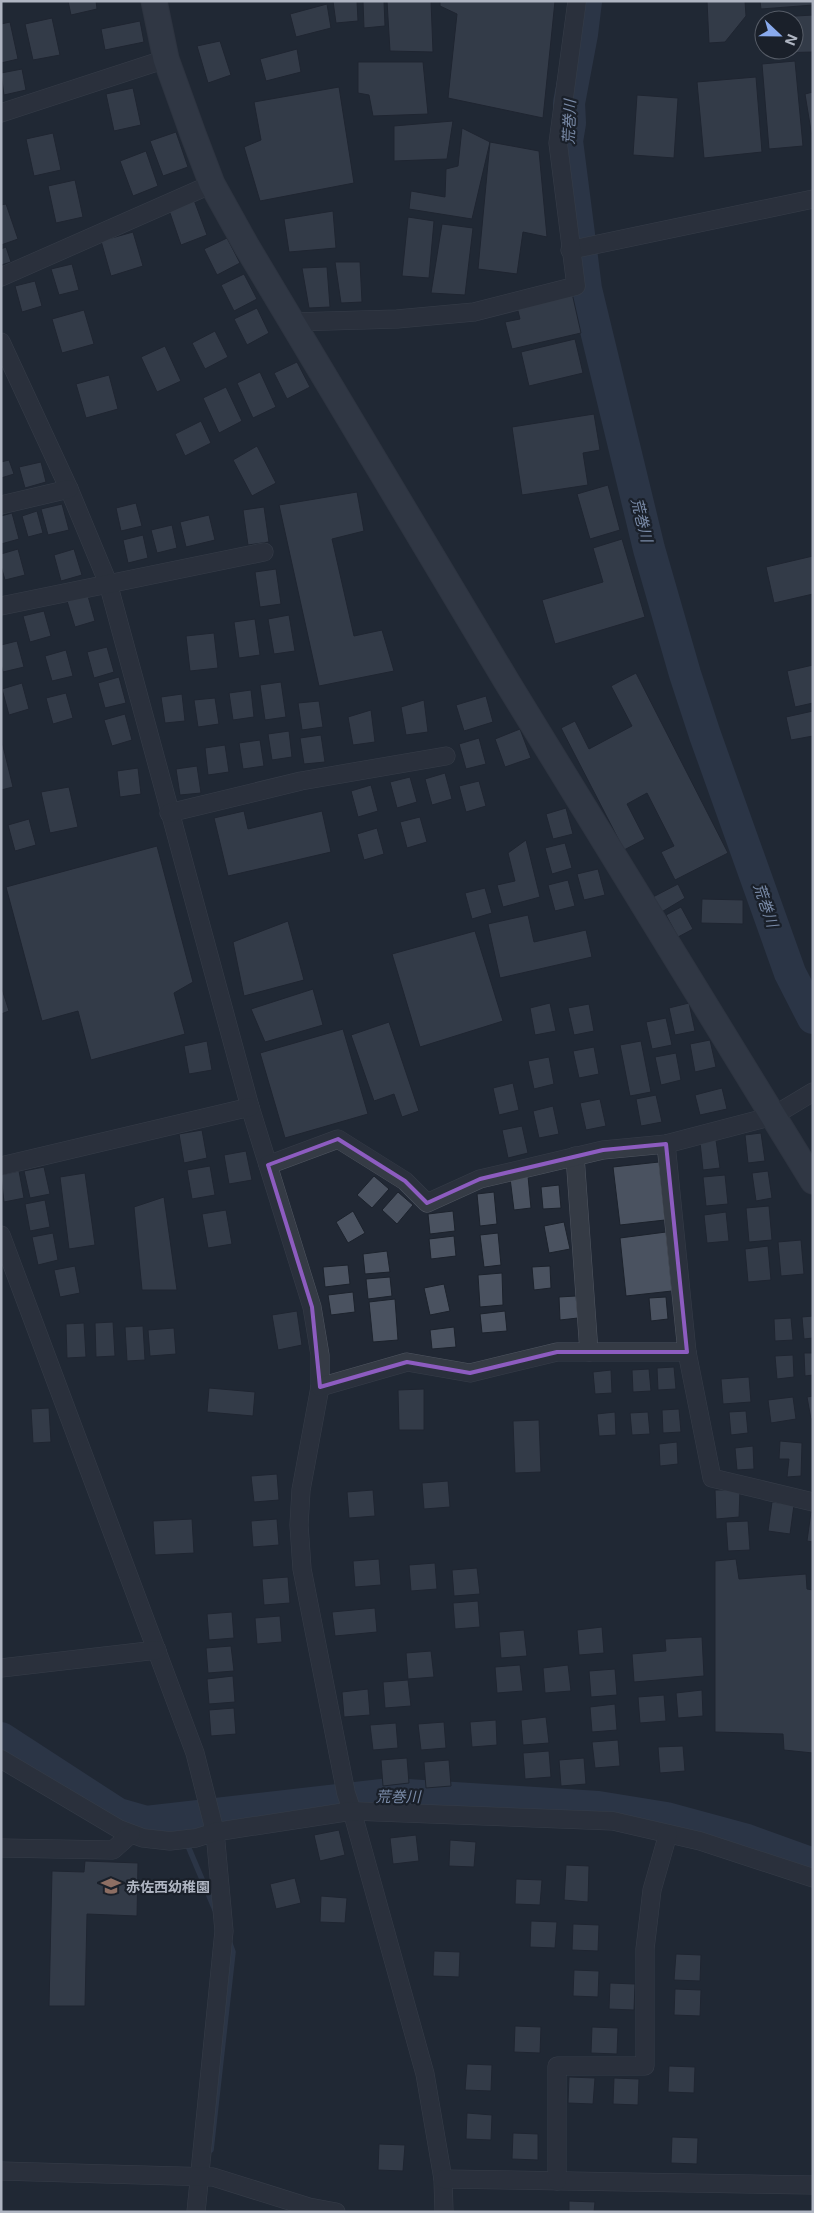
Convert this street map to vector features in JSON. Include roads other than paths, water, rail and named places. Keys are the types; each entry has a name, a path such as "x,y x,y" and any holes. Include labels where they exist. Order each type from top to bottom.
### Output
{"street":[{"path":"154,1 166,59 212,184 512,690 813,1181"},
{"path":"293,322 397,319 474,312 576,286 558,142 577,1"},
{"path":"1,113 166,59"},
{"path":"1,277 212,184"},
{"path":"570,250 813,199"},
{"path":"1,342 69,490 108,584 250,1107 312,1307 320,1355 320,1387 301,1490 300,1534 302,1569 349,1803 425,2074 442,2179 444,2212"},
{"path":"1,504 69,490"},
{"path":"1,606 264,552"},
{"path":"169,813 301,781 446,756"},
{"path":"268,1164 338,1139 405,1181 427,1203 480,1179 603,1150 666,1144 773,1116 813,1092"},
{"path":"1,1166 250,1107"},
{"path":"666,1144 687,1352 712,1478 813,1502"},
{"path":"575,1156 589,1352"},
{"path":"1,1235 195,1753 215,1832 224,1931 196,2212"},
{"path":"320,1387 407,1362 470,1372 557,1352 687,1352"},
{"path":"1,1668 156,1650"},
{"path":"1,1759 119,1829 143,1838 170,1841 196,1838 215,1832 349,1803 612,1821 700,1841 813,1878"},
{"path":"1,1848 113,1850 131,1834"},
{"path":"557,2181 557,2066 645,2066 645,1949 652,1890 668,1834"},
{"path":"1,2171 182,2175 213,2178 309,2207 336,2212"},
{"path":"442,2179 813,2186"}],"waterway":[{"name":"荒巻川","path":"586,1 569,103 570,123 567,141 586,289 649,549 685,674 790,973 813,1018"},
{"name":"荒巻川","path":"1,1738 118,1814 146,1822 391,1794 598,1807 666,1818 747,1840 813,1864"},
{"path":"177,1820 215,1910"},
{"path":"211,2150 233,1952 229,1941"}],"place":[{"name":"赤佐西幼稚園","path":"111,1886"}]}
